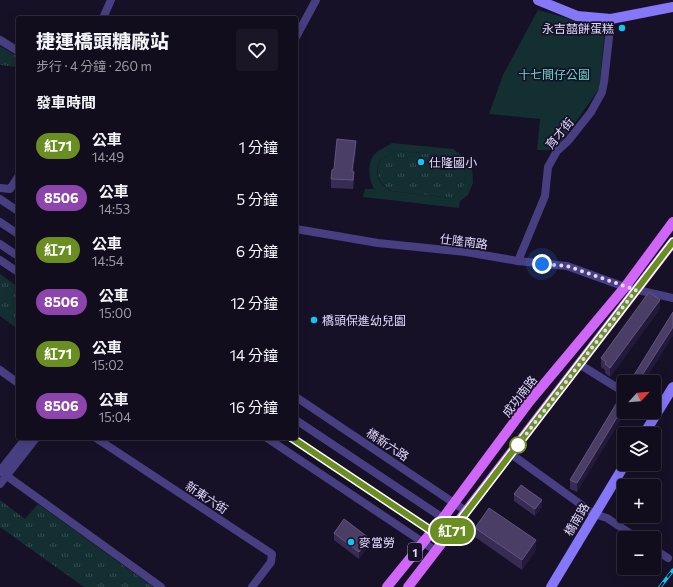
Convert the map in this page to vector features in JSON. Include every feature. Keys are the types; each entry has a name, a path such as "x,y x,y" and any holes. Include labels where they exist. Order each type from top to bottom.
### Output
{"main road":[{"name":"成功南路","path":"388,587 443,518 529,402 625,287 673,222"},
{"name":"1","path":"408,587 673,242"}],"street":[{"path":"104,16 111,0"},
{"path":"298,32 316,0"},
{"path":"538,0 577,16 611,19 673,7"},
{"name":"育才街","path":"518,261 545,196 548,167 557,151 568,141 591,112 602,92 611,19"},
{"path":"0,40 16,50"},
{"path":"0,188 10,188 16,180"},
{"path":"0,199 16,210"},
{"path":"0,222 16,233"},
{"name":"仕隆南路","path":"298,229 378,243 466,252 518,261 567,266 625,287 673,298"},
{"path":"0,244 16,255"},
{"path":"0,260 16,271"},
{"path":"579,364 617,388"},
{"path":"0,370 16,382"},
{"path":"661,403 673,387"},
{"name":"橋新六路","path":"298,398 466,511"},
{"path":"298,421 456,526"},
{"path":"0,484 2,472 25,440"},
{"path":"2,472 34,440"},
{"name":"新東六街","path":"99,440 272,554 271,562 252,587"},
{"path":"270,440 436,551"},
{"path":"295,440 445,540"},
{"path":"511,454 594,514 607,518 626,531"},
{"name":"橋南路","path":"550,587 621,471"},
{"path":"2,472 161,587"},
{"path":"661,554 668,558"}],"green space":[{"name":"十七間仔公園","path":"538,10 605,29 599,89 563,140 553,150 537,150 540,119 489,114 503,75"},
{"path":"0,46 16,56 16,67 0,65"},
{"path":"392,143 453,149 468,160 472,166 473,183 468,195 460,201 459,208 363,197 365,189 374,189 369,174 371,159 378,151","holes":["396,151 439,155 455,159 462,164 466,177 464,184 451,198 391,191 380,181 377,170 380,160"]},
{"path":"396,151 439,155 455,159 461,163 463,167 466,177 464,184 452,198 392,191 384,185 379,178 378,170 380,160"},
{"path":"0,274 16,286 16,328 0,316"},
{"path":"0,500 25,519 38,504 153,587 84,587 0,527"}],"building":[{"path":"337,139 356,141 352,171 354,172 353,180 331,179 332,170 334,169"},
{"path":"649,292 660,300 610,368 601,358"},
{"path":"673,312 673,327 642,375 634,375"},
{"path":"617,403 617,417 577,483 570,480"},
{"path":"521,485 542,500 535,509 514,494"},
{"path":"489,508 536,540 522,560 475,528"},
{"path":"344,519 369,538 359,552 334,533"}],"railway":[{"path":"660,587 673,570"}],"bus line":[{"name":"紅71","path":"295,440 445,540 673,242"}],"place":[{"name":"永吉囍餅蛋糕","path":"622,28"},
{"name":"仕隆國小","path":"421,162"},
{"name":"橋頭保進幼兒園","path":"314,320"},
{"name":"麥當勞","path":"351,542"}],"route":[{"path":"518,445 636,290 567,266 542,264"}]}
